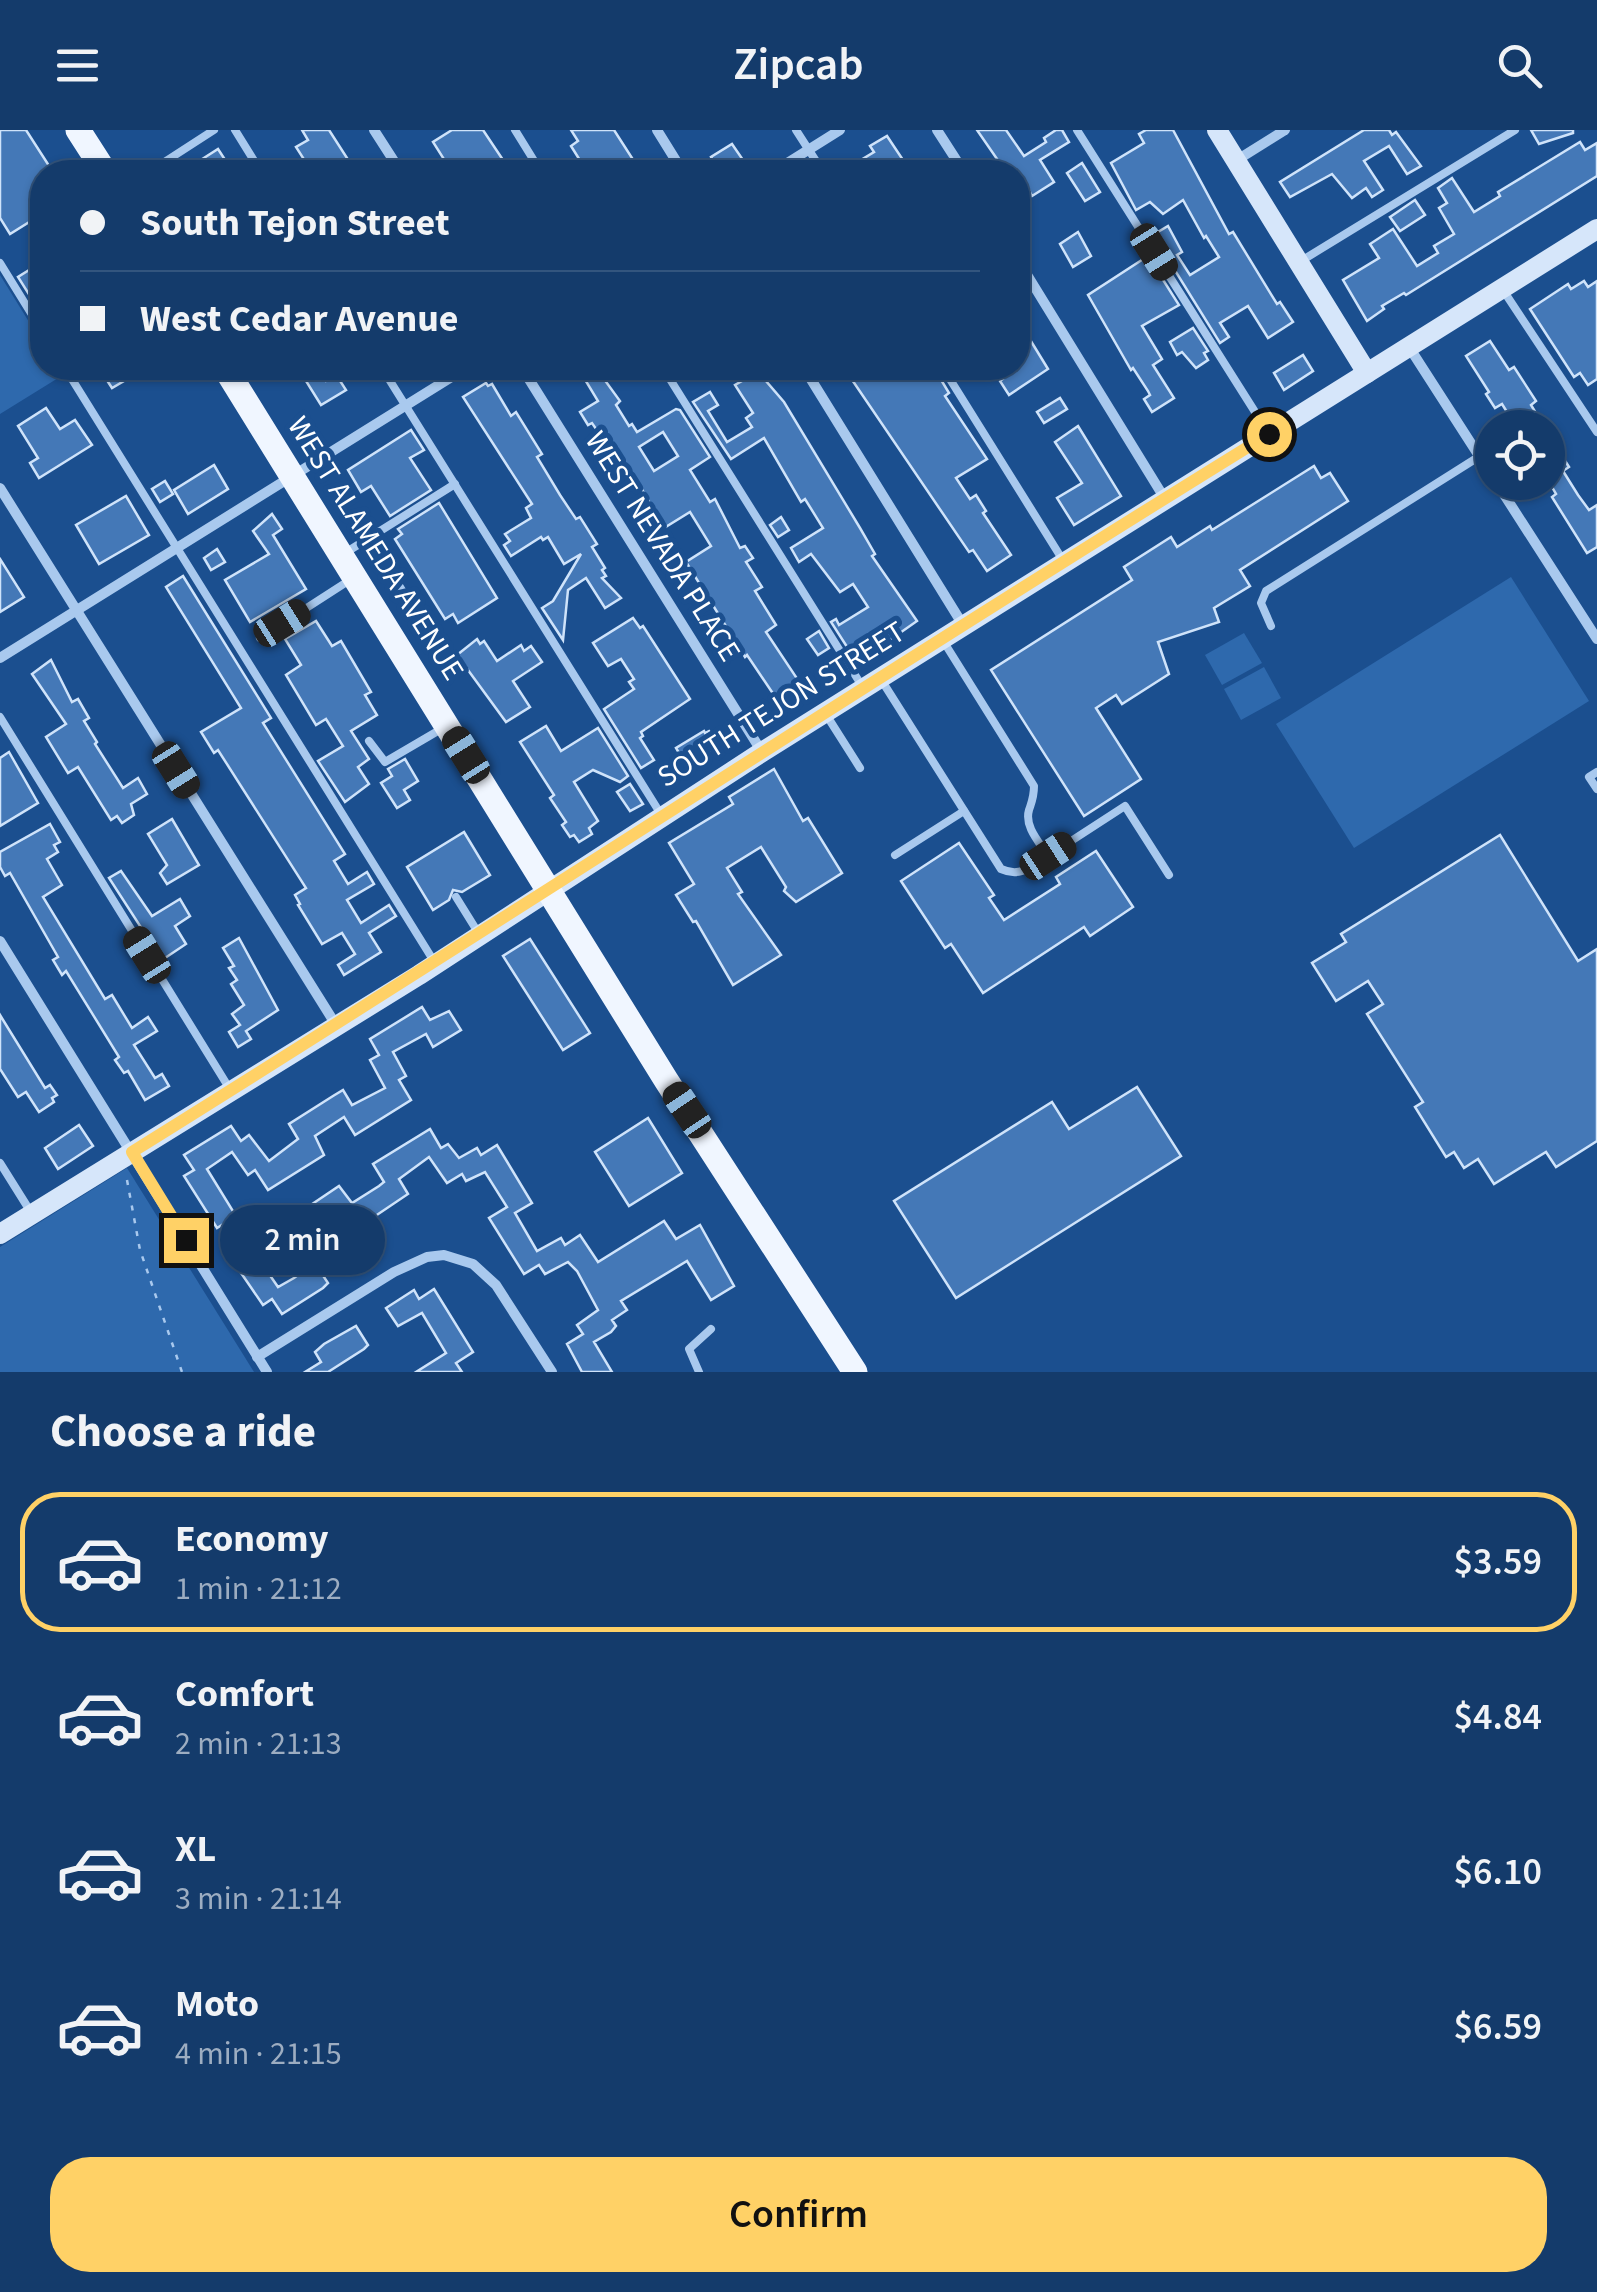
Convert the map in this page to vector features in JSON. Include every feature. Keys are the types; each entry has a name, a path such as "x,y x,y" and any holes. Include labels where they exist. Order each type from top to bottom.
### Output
{"main road":[{"path":"78,130 97,160"},
{"name":"WEST ALAMEDA AVENUE","path":"233,380 666,1080 855,1372"}],"street":[{"path":"374,130 393,160"},
{"path":"657,130 676,160"},
{"path":"793,160 840,130"},
{"path":"937,130 956,160"},
{"path":"1216,130 1367,373"},
{"path":"1236,161 1285,130"},
{"name":"SOUTH TEJON STREET","path":"0,1234 436,964 941,638 1597,229"},
{"path":"1030,280 1165,499"},
{"path":"1409,346 1475,448"},
{"path":"0,658 447,380"},
{"name":"WEST NEVADA PLACE","path":"530,380 762,752"},
{"path":"811,380 963,625"},
{"path":"0,488 336,1026"},
{"path":"1507,500 1597,640"},
{"path":"0,941 124,1157 267,1372"},
{"path":"257,1356 394,1272 427,1257 444,1255 473,1264 496,1285 552,1372"}],"lane":[{"path":"167,160 214,130"},
{"path":"234,130 253,160"},
{"path":"515,130 534,160"},
{"path":"796,130 815,160"},
{"path":"1077,130 1269,434"},
{"path":"1299,263 1514,130"},
{"path":"0,264 30,312"},
{"path":"1502,288 1597,432"},
{"path":"73,380 436,964"},
{"path":"390,380 662,816"},
{"path":"671,380 1001,869 1012,874 1023,872 1125,806 1169,875"},
{"path":"950,380 1064,562"},
{"path":"1271,626 1261,602 1266,591 1475,459"},
{"path":"260,638 348,567 370,538 455,484"},
{"path":"370,538 419,618"},
{"path":"941,638 1034,786 1030,828 1048,856"},
{"path":"825,712 860,768"},
{"path":"0,716 231,1091"},
{"path":"369,741 386,762 447,725"},
{"path":"1597,772 1589,777 1597,789"},
{"path":"895,855 964,812"},
{"path":"456,897 479,934"},
{"path":"0,1163 32,1214"},
{"path":"699,1372 689,1348 711,1329"}],"path":[{"path":"124,1157 140,1250 182,1372"}],"shaded area":[{"path":"0,275 30,324 30,380 55,380 0,414"},
{"path":"1511,577 1589,701 1354,848 1276,724"},
{"path":"1244,633 1262,663 1222,685 1205,655"},
{"path":"1264,667 1281,698 1241,720 1224,689"},
{"path":"127,1168 254,1372 0,1372 0,1247"}],"building":[{"path":"0,130 26,130 45,160 30,160 30,222 10,234 0,218"},
{"path":"302,130 329,130 348,160 304,160 296,147 308,140"},
{"path":"452,130 483,130 503,160 444,160 433,142"},
{"path":"571,130 614,130 633,160 580,160 571,146 578,141"},
{"path":"977,130 1006,130 1024,156 1046,142 1044,138 1056,130 1062,130 1069,142 1040,160 1054,182 1032,196 1030,160 998,160"},
{"path":"1146,130 1173,130 1229,234 1233,232 1277,304 1280,302 1293,322 1268,338 1248,306 1220,323 1229,337 1220,343 1153,235 1168,226 1182,252 1177,255 1190,275 1219,257 1183,200 1163,214 1150,202 1136,210 1111,163 1144,143 1139,134"},
{"path":"1364,130 1389,130 1392,135 1396,132 1421,166 1407,174 1389,146 1364,161 1383,190 1372,197 1366,188 1352,198 1332,174 1290,197 1280,182"},
{"path":"1531,130 1573,130 1573,133 1539,144"},
{"path":"887,136 903,160 861,160 874,152 870,146"},
{"path":"1580,142 1585,150 1597,143 1597,176 1406,295 1382,306 1384,309 1367,321 1343,280 1379,258 1370,244 1393,229 1417,266 1438,253 1434,246 1454,234 1439,208 1447,203 1438,188 1452,178 1474,212 1500,196 1498,192"},
{"path":"732,144 743,160 713,160 711,157"},
{"path":"218,149 225,160 201,160"},
{"path":"1082,163 1100,192 1085,201 1067,173"},
{"path":"1415,200 1425,215 1400,231 1390,217"},
{"path":"1078,232 1091,256 1073,267 1060,244"},
{"path":"1148,256 1179,305 1142,326 1162,359 1153,365 1174,398 1152,412 1144,399 1150,395 1148,391 1131,370 1088,295"},
{"path":"30,270 30,296 18,277"},
{"path":"1584,281 1588,287 1597,281 1597,379 1588,385 1580,373 1574,377 1530,309 1568,284 1571,289"},
{"path":"1193,328 1208,351 1204,353 1208,360 1196,368 1182,352 1177,355 1170,342"},
{"path":"1030,340 1048,369 1009,395 1000,381 1030,380"},
{"path":"1490,341 1509,370 1514,367 1536,401 1531,405 1534,410 1506,410 1502,404 1495,408 1466,356"},
{"path":"1303,355 1313,371 1284,390 1274,373"},
{"path":"107,380 126,380 112,388"},
{"path":"340,380 346,390 321,405 306,381"},
{"path":"585,380 605,380 620,401 616,405 629,426 632,424 637,432 680,410 710,457 690,470 710,502 715,499 740,548 745,546 753,558 746,562 762,587 755,591 776,625 766,632 800,683 776,698 745,657 686,562 711,546 690,512 664,528 640,486 637,488 580,412 598,401","holes":["663,432 678,456 654,471 639,447"]},
{"path":"744,380 768,380 875,554 872,556 917,621 880,647 873,635 849,650 831,622 836,619 839,625 868,607 853,584 840,592 811,554 799,562 791,548 823,528 805,499 801,502 764,438 731,459 693,402 710,392 718,405 708,411 727,442 752,427 746,418 753,413 735,385"},
{"path":"852,380 941,380 949,393 945,396 987,459 956,478 970,499 976,495 986,511 983,513 1011,555 987,571 973,550 969,552"},
{"path":"486,383 492,384 511,416 516,412 542,454 537,457 560,495 597,544 592,547 605,568 602,570 606,576 602,578 621,598 605,608 586,578 568,590 563,640 542,608 553,601 581,554 564,564 548,537 541,537 511,556 504,545 510,541 505,534 531,518 526,508 532,504 463,397"},
{"path":"1060,398 1067,409 1044,423 1037,412"},
{"path":"46,408 60,429 75,420 92,445 39,478 30,463 38,458 18,426"},
{"path":"1078,426 1121,496 1074,525 1057,498 1082,483 1055,442"},
{"path":"411,430 424,450 410,458 431,490 390,516 371,486 361,492 348,470"},
{"path":"214,465 228,489 188,514 174,490"},
{"path":"1314,466 1321,478 1330,473 1348,501 1240,570 1250,586 1214,608 1219,622 1158,642 1169,674 1122,704 1116,695 1096,708 1141,779 1084,816 991,670 1132,580 1124,567 1171,537 1177,547 1210,526 1212,530"},
{"path":"1565,474 1589,510 1597,505 1597,547 1587,553 1554,500 1565,500"},
{"path":"165,481 173,494 160,502 152,489"},
{"path":"126,496 149,535 99,564 76,525"},
{"path":"439,503 497,598 458,623 453,614 445,619 395,539 402,534 398,529"},
{"path":"272,514 282,529 273,535 306,589 250,622 225,580 269,554 253,531"},
{"path":"781,517 789,530 778,537 770,525"},
{"path":"217,549 225,562 211,570 204,558"},
{"path":"0,559 24,597 0,612"},
{"path":"183,576 271,718 263,723 345,854 334,861 348,884 367,872 374,884 347,900 361,923 389,905 396,916 369,933 381,952 344,975 338,965 355,954 342,933 322,944 295,895 306,888 218,750 214,753 201,732 241,708 166,587"},
{"path":"633,618 640,628 643,626 690,699 641,732 640,738 654,760 641,768 604,709 634,689 629,682 634,679 621,659 608,666 593,643"},
{"path":"316,621 332,646 341,641 371,692 365,695 377,715 351,731 369,759 358,767 369,784 345,802 318,761 343,746 326,719 316,725 286,675 301,665 285,639"},
{"path":"819,631 829,648 818,655 807,639"},
{"path":"477,639 480,644 484,641 497,661 521,645 524,651 531,646 542,662 513,681 530,707 506,722 457,655"},
{"path":"51,660 72,702 78,699 89,718 84,721 95,744 123,788 138,778 147,794 131,804 134,815 122,823 117,816 111,820 78,767 68,773 46,737 66,724 32,674"},
{"path":"546,726 561,751 598,728 628,776 620,782 593,770 574,782 598,821 589,828 592,834 579,842 562,825 566,822 550,798 554,795 520,742"},
{"path":"709,731 719,746 688,768 676,748"},
{"path":"9,752 38,803 0,826 0,758"},
{"path":"405,759 418,781 404,790 410,800 397,808 381,783 392,776 388,769"},
{"path":"774,769 803,821 808,818 842,873 796,902 784,891 786,887 761,847 727,868 742,892 738,894 781,955 733,985 676,895 694,884 669,843 733,804 729,797"},
{"path":"630,784 643,804 630,811 617,792"},
{"path":"172,819 199,865 167,884 160,873 167,865 148,834"},
{"path":"50,824 60,842 54,845 58,852 47,859 62,885 43,897 105,999 112,995 132,1028 148,1017 157,1031 134,1045 155,1078 162,1074 169,1086 145,1100 128,1071 124,1073 115,1060 119,1057 66,971 62,975 53,960 58,957 10,873 5,876 0,867 0,852"},
{"path":"464,832 490,875 462,892 453,890 449,900 433,910 407,867"},
{"path":"1500,835 1578,961 1597,949 1597,1141 1556,1167 1546,1152 1494,1184 1478,1159 1464,1168 1454,1152 1446,1157 1415,1107 1423,1102 1367,1014 1383,1004 1368,981 1336,1001 1312,963 1346,942 1341,934"},
{"path":"959,843 994,895 989,898 1004,920 1060,884 1056,877 1096,851 1133,907 1090,936 1084,927 983,993 951,944 945,948 901,881"},
{"path":"121,871 152,916 180,899 190,916 175,926 186,944 162,960 109,878"},
{"path":"239,938 278,1010 246,1031 251,1039 238,1047 229,1032 240,1025 232,1014 244,1005 231,984 237,980 229,968 234,966 223,948"},
{"path":"530,939 590,1033 563,1050 503,956"},
{"path":"422,1007 430,1020 449,1011 461,1030 433,1047 426,1034 393,1052 406,1076 399,1080 411,1100 355,1135 344,1117 315,1136 324,1155 268,1190 255,1170 248,1175 232,1152 207,1169 236,1216 217,1228 184,1176 194,1170 184,1155 231,1126 241,1141 249,1135 269,1161 298,1139 289,1124 333,1096 343,1090 352,1105 385,1088 370,1060 379,1055 370,1039"},
{"path":"0,1015 45,1088 50,1085 57,1095 52,1098 54,1102 39,1112 26,1092 18,1097 0,1069"},
{"path":"1137,1087 1181,1156 956,1298 894,1201 1052,1102 1069,1129"},
{"path":"648,1118 682,1173 629,1206 595,1152"},
{"path":"79,1125 93,1146 58,1169 45,1148"},
{"path":"430,1129 441,1148 448,1144 459,1158 477,1148 481,1155 497,1145 532,1203 515,1213 537,1251 561,1238 565,1245 580,1235 598,1262 664,1221 676,1239 700,1225 734,1286 711,1300 687,1261 621,1301 627,1310 612,1320 616,1326 611,1332 594,1342 612,1372 582,1372 567,1344 583,1334 577,1325 598,1310 577,1271 568,1262 545,1274 539,1265 524,1274 489,1218 507,1207 485,1172 466,1181 462,1174 447,1183 429,1157 399,1179 408,1194 353,1231 343,1216 311,1234 327,1262 318,1268 328,1283 323,1288 282,1314 272,1299 263,1305 228,1254 247,1242 278,1287 294,1278 305,1270 290,1247 297,1243 284,1223 339,1186 352,1203 379,1186 384,1182 373,1164"},
{"path":"434,1289 473,1352 456,1363 462,1372 416,1372 446,1353 422,1313 398,1326 386,1308 414,1290 419,1299"},
{"path":"356,1326 368,1345 364,1349 328,1372 305,1372 321,1362 315,1352"}],"route":[{"path":"186,1240 132,1152 1269,434"}]}
